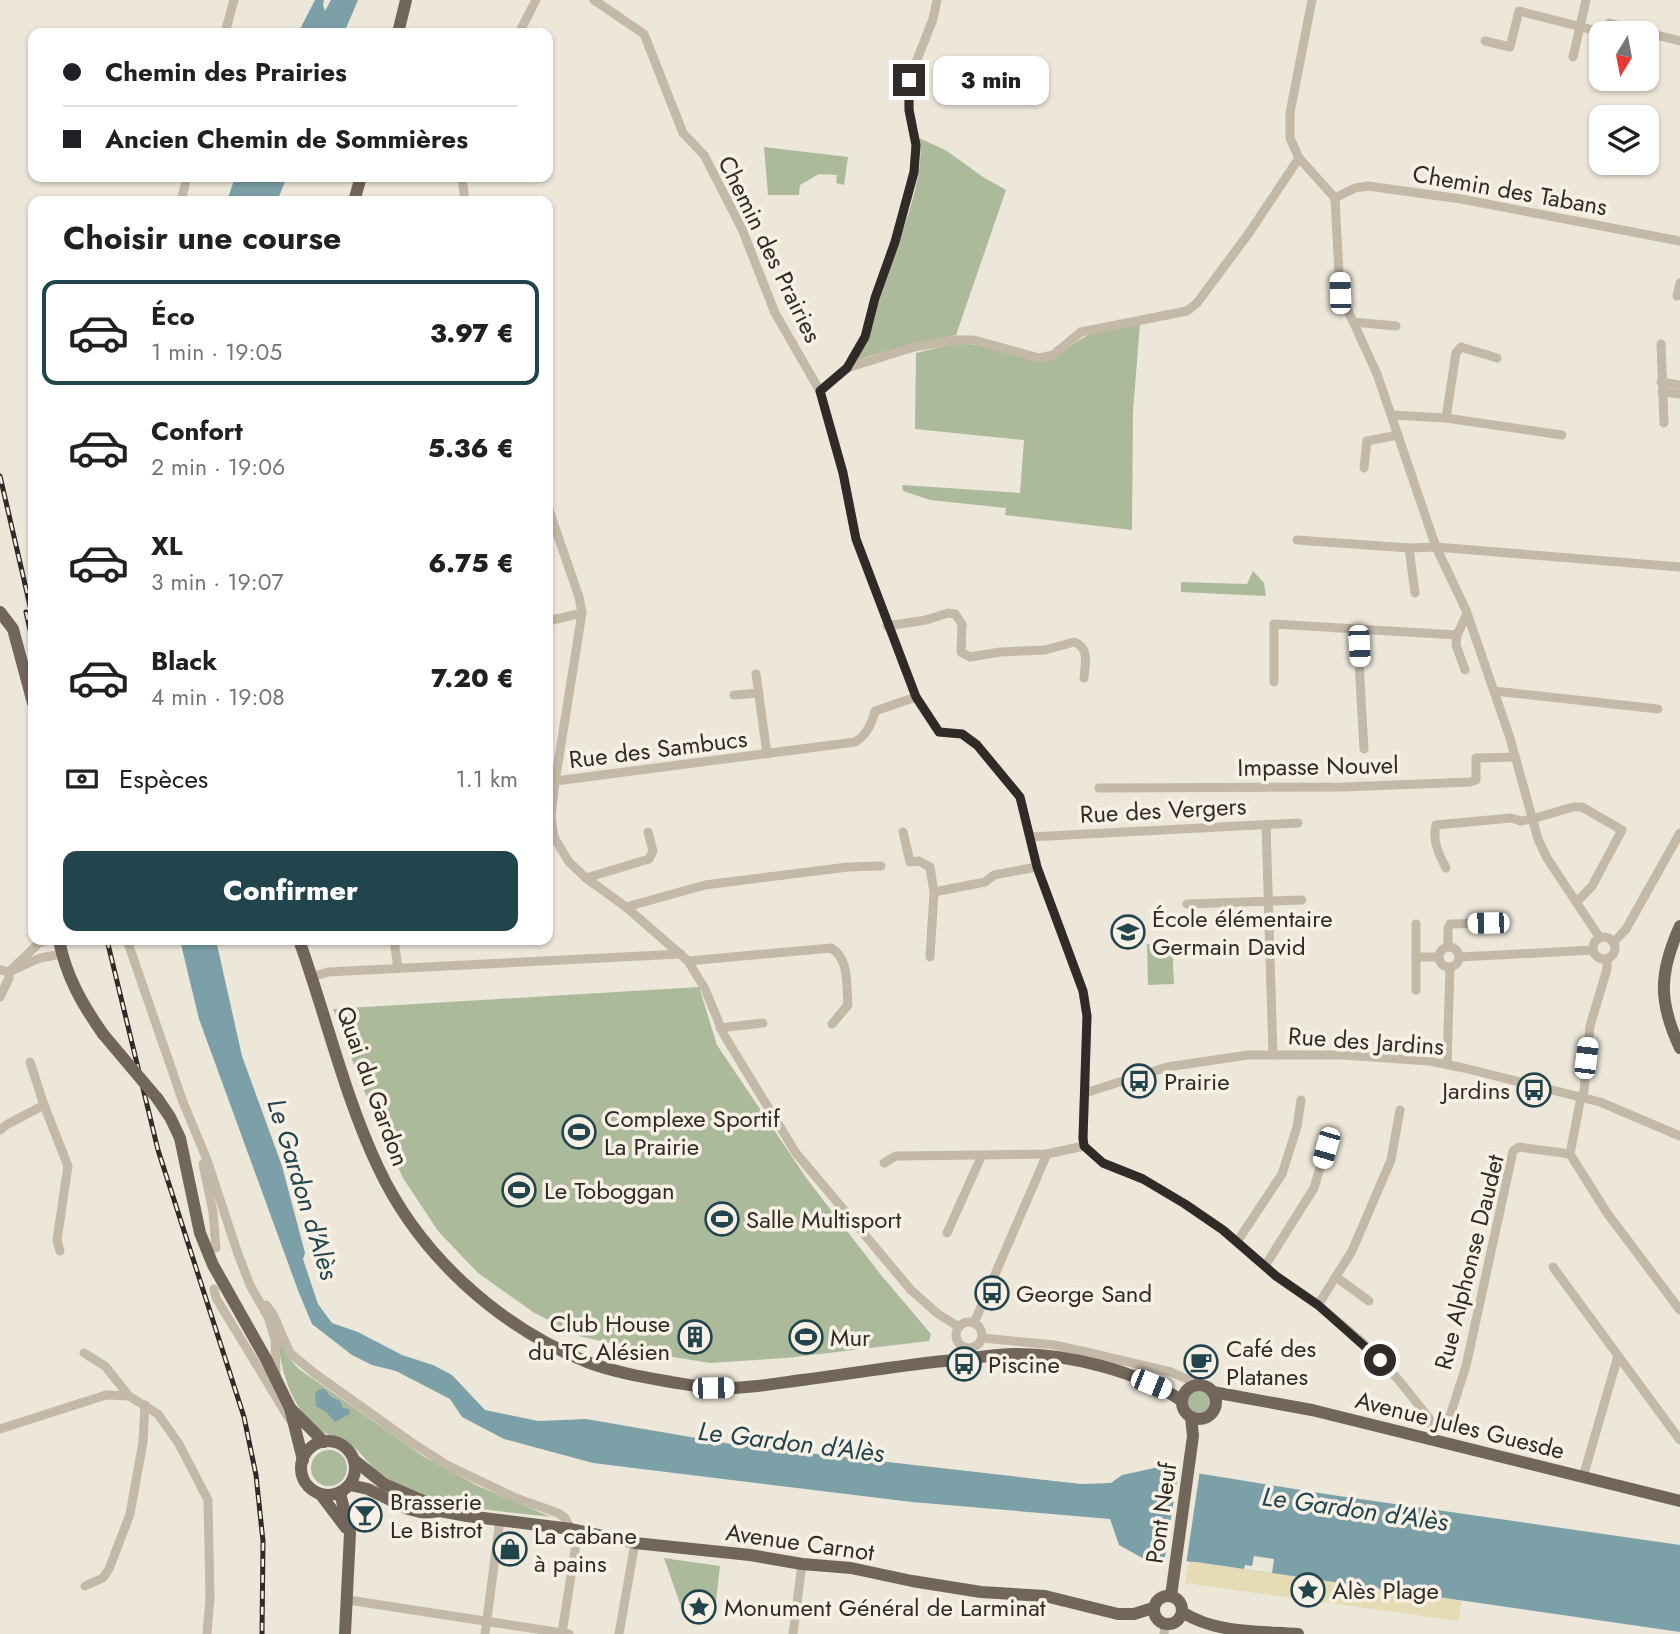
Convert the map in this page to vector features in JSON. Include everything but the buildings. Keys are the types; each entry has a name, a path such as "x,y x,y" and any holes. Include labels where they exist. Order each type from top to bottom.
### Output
{"main road":[{"path":"399,28 406,0"},
{"path":"0,612 13,629 28,684"},
{"path":"1680,926 1668,956 1663,990 1665,1009 1680,1048"},
{"path":"60,945 68,974 83,1006 170,1117 180,1138 200,1233 213,1265 290,1408 303,1460 303,1477 307,1485 321,1494 350,1533"},
{"name":"Quai du Gardon","path":"301,945 362,1128 377,1167 398,1203 435,1255 465,1284 499,1313 555,1348 589,1363 614,1370 713,1388 764,1385 987,1355 1036,1354 1102,1368 1165,1389 1188,1389"},
{"path":"1204,1385 1215,1398 1212,1413 1197,1418 1184,1410 1188,1389 1204,1385"},
{"name":"Avenue Jules Guesde","path":"1215,1398 1229,1395 1430,1433 1583,1477 1680,1501"},
{"path":"290,1408 324,1442"},
{"name":"Pont Neuf","path":"1171,1595 1197,1418"},
{"path":"303,1460 311,1448 324,1442 345,1447 354,1460 354,1477 345,1489 321,1494"},
{"name":"Avenue Carnot","path":"354,1460 384,1485 428,1503 440,1511"},
{"path":"345,1489 350,1533 345,1634"},
{"name":"Avenue Carnot","path":"345,1489 368,1489 408,1509 424,1513 440,1511 574,1530 635,1543 868,1570 912,1581 981,1592 1045,1596 1118,1614 1134,1614 1153,1608"},
{"path":"1171,1595 1181,1603 1182,1612 1178,1620 1164,1629 1153,1608 1158,1599 1171,1595"},
{"path":"1182,1612 1242,1631 1298,1634"}],"street":[{"path":"226,28 234,0"},
{"path":"522,28 536,0"},
{"name":"Chemin des Prairies","path":"594,0 644,34 683,133 704,155 743,229 775,313 820,391 843,473 856,539 916,697 939,732 962,734 977,745 1020,797 1037,867 1083,991 1087,1016 1084,1146"},
{"path":"820,391 847,368 865,337 875,298 895,242 914,172 916,145 909,110 909,80 933,19 937,0"},
{"path":"1312,0 1289,127 1290,138 1299,158 1335,198 1340,293 1377,374 1436,547 1467,614 1515,757 1538,839 1547,858 1600,938"},
{"path":"1573,57 1586,0"},
{"path":"1485,41 1510,47 1519,11 1605,33 1609,23 1680,41"},
{"path":"847,368 914,347 956,340 974,340 1039,358 1053,355 1081,332 1187,311 1197,303 1249,233 1299,158"},
{"name":"Chemin des Tabans","path":"1335,198 1354,188 1368,186 1461,199 1680,241"},
{"path":"1677,296 1680,283"},
{"path":"1353,322 1396,326"},
{"path":"1661,344 1664,423"},
{"path":"1446,418 1456,353 1461,347 1497,358"},
{"path":"1662,387 1680,384"},
{"path":"1662,387 1680,394"},
{"path":"1391,415 1446,418 1562,435"},
{"path":"1364,468 1367,441 1398,435"},
{"path":"553,522 582,612 553,771"},
{"path":"1297,540 1409,548 1436,547 1680,567"},
{"path":"1409,548 1415,593"},
{"path":"553,620 582,612"},
{"path":"887,626 926,620 948,613 955,614 962,624 961,652 970,657 1000,652 1045,650 1074,642 1085,650 1084,678"},
{"path":"1465,670 1456,645 1457,635 1467,614"},
{"path":"1274,682 1274,624 1457,635"},
{"path":"1360,629 1364,749"},
{"name":"Rue des Sambucs","path":"756,674 767,754"},
{"path":"1494,691 1658,709"},
{"name":"Rue des Sambucs","path":"734,695 759,693"},
{"name":"Rue des Sambucs","path":"553,782 855,742 870,726 875,711 916,697"},
{"name":"Impasse Nouvel","path":"1098,788 1344,787 1470,782 1476,780 1476,758 1515,757"},
{"path":"1447,868 1439,856 1434,834 1436,825 1511,818 1521,821 1582,807 1622,830 1592,886 1577,902"},
{"name":"Rue des Vergers","path":"1030,836 1298,823"},
{"path":"1265,824 1273,1055"},
{"path":"553,830 554,837 569,862 685,958 705,989 720,1028 796,1153 911,1290 938,1314 958,1327"},
{"path":"586,878 649,859 653,851 648,832"},
{"path":"903,832 910,862 919,862 930,867 934,892 930,957"},
{"path":"1607,959 1612,955 1614,946 1680,834"},
{"path":"626,907 705,885 848,867 881,866"},
{"path":"934,892 985,882 994,876 1037,867"},
{"path":"1187,904 1302,900"},
{"path":"1448,947 1450,924 1488,923"},
{"path":"1416,924 1416,990"},
{"path":"1607,959 1596,956 1593,950 1594,942 1600,938 1608,938 1614,946"},
{"path":"5,971 37,945"},
{"path":"129,945 250,1285 273,1314 290,1353 411,1442 447,1465 558,1513 574,1530 566,1633 348,1600"},
{"path":"395,945 398,968"},
{"path":"1448,947 1457,951 1460,957 1457,964 1450,968 1444,967 1438,957 1440,951 1448,947"},
{"path":"312,977 328,972 398,968 685,958 831,948 844,959 848,1005 832,1024"},
{"path":"1460,957 1593,950"},
{"path":"5,971 40,958 62,954"},
{"path":"1416,957 1438,957"},
{"path":"1607,959 1607,970 1590,1026 1584,1091 1570,1154 1607,1213 1680,1310"},
{"path":"1447,1064 1450,968"},
{"path":"0,996 7,985 5,971"},
{"path":"720,1028 763,1023"},
{"name":"Rue des Jardins","path":"1086,1093 1167,1067 1248,1055 1343,1055 1447,1064 1600,1102 1680,1136"},
{"path":"30,1062 68,1166 57,1240 60,1251"},
{"path":"1237,1242 1282,1174 1297,1127 1301,1100"},
{"path":"0,1130 44,1105"},
{"path":"1318,1305 1352,1251 1391,1160 1400,1110"},
{"path":"194,1132 213,1212 216,1248"},
{"path":"884,1163 896,1156 1047,1154 1084,1146 1103,1163 1143,1179 1185,1204 1318,1305 1362,1342 1397,1378 1429,1418 1430,1433"},
{"name":"Rue Alphonse Daudet","path":"1430,1433 1449,1419 1466,1366 1513,1151 1519,1147 1570,1154"},
{"path":"1265,1266 1314,1188 1326,1148"},
{"path":"974,1323 1047,1154"},
{"path":"947,1233 982,1155"},
{"path":"1553,1267 1680,1440"},
{"path":"1336,1278 1369,1301"},
{"path":"214,1289 216,1298 293,1426"},
{"path":"257,1295 275,1339 276,1378"},
{"path":"966,1322 974,1323 982,1331 982,1338 974,1347 962,1346 956,1336 958,1327 966,1322"},
{"path":"982,1338 1054,1345 1171,1372 1188,1389"},
{"path":"83,1353 105,1366 129,1396 158,1414 179,1444 208,1500 210,1598 207,1634"},
{"path":"1583,1477 1618,1356"},
{"path":"0,1429 106,1395 129,1396"},
{"path":"85,1586 103,1578 109,1569 130,1514 143,1443 145,1405"},
{"path":"485,1634 500,1520"},
{"path":"619,1634 635,1543"},
{"path":"793,1634 802,1564"}],"green space":[{"path":"917,137 947,151 1006,190 956,335 856,361 866,340 914,193 919,170 920,151"},
{"path":"764,147 848,157 844,185 836,183 837,175 819,174 800,185 799,195 768,195"},
{"path":"1140,324 1133,411 1132,530 1005,515 1006,508 930,500 903,491 902,485 1020,493 1024,440 915,429 916,353 958,343 986,346 1035,361 1046,361 1091,333"},
{"path":"1253,571 1264,583 1266,596 1181,592 1181,582 1247,584"},
{"path":"1172,943 1174,984 1148,985 1147,944"},
{"name":"Complexe Sportif La Prairie","path":"699,987 717,1045 807,1179 881,1275 931,1334 929,1341 786,1358 710,1363 579,1336 533,1312 478,1273 438,1231 403,1178 362,1086 333,1009"},
{"path":"278,1337 299,1369 423,1456 478,1486 551,1517 444,1502 403,1488 385,1478 346,1441 321,1431 302,1412 289,1389 281,1363"},
{"path":"1199,1390 1210,1397 1211,1402 1204,1413 1199,1414 1188,1407 1187,1402 1194,1391"},
{"path":"329,1450 342,1455 347,1468 342,1481 329,1486 316,1481 311,1468 316,1455"},
{"path":"664,1558 720,1566 715,1611 683,1612"}],"sand":[{"name":"Alès Plage","path":"1189,1561 1462,1601 1458,1621 1185,1583"}],"water":[{"path":"315,0 324,0 325,11 331,0 358,0 346,28 301,28"},
{"path":"233,182 285,182 279,196 229,196"},
{"name":"Le Gardon d'Alès","path":"181,945 217,945 242,1056 282,1166 305,1253 303,1259 318,1304 332,1323 452,1375 485,1410 538,1421 586,1419 737,1445 1081,1484 1111,1483 1122,1475 1159,1467 1680,1545 1680,1632 1196,1562 1144,1559 1119,1545 1110,1519 912,1502 593,1463 504,1439 462,1417 450,1399 396,1371 372,1365 352,1355 312,1324 199,1019"},
{"path":"324,1389 331,1397 340,1401 343,1408 349,1409 350,1414 335,1422 316,1406 315,1394"}],"pier":[{"path":"1179,1467 1200,1470 1186,1565 1164,1563"},
{"path":"1254,1556 1274,1559 1272,1573 1244,1569 1245,1565 1252,1566"}],"railway":[{"path":"0,476 28,597"},
{"path":"26,612 28,621"},
{"path":"108,945 158,1150 244,1417 256,1475 263,1541 262,1634"}],"place":[{"name":"École élémentaire Germain David","path":"1128,932"},
{"name":"Prairie","path":"1139,1081"},
{"name":"Jardins","path":"1534,1090"},
{"name":"Complexe Sportif La Prairie","path":"579,1132"},
{"name":"Le Toboggan","path":"519,1190"},
{"name":"Salle Multisport","path":"722,1219"},
{"name":"George Sand","path":"992,1293"},
{"name":"Club House du TC Alésien","path":"695,1337"},
{"name":"Mur","path":"806,1337"},
{"name":"Café des Platanes","path":"1201,1362"},
{"name":"Piscine","path":"964,1364"},
{"name":"Brasserie Le Bistrot","path":"365,1515"},
{"name":"La cabane à pains","path":"510,1549"},
{"name":"Alès Plage","path":"1308,1590"},
{"name":"Monument Général de Larminat","path":"699,1607"}],"route":[{"path":"909,80 909,110 916,145 914,172 895,242 875,298 865,337 847,368 820,391 843,473 856,539 884,619 916,697 939,732 962,734 977,745 1020,797 1037,867 1083,991 1087,1016 1084,1146 1103,1163 1143,1179 1223,1230 1276,1276 1318,1305 1380,1360"}]}
